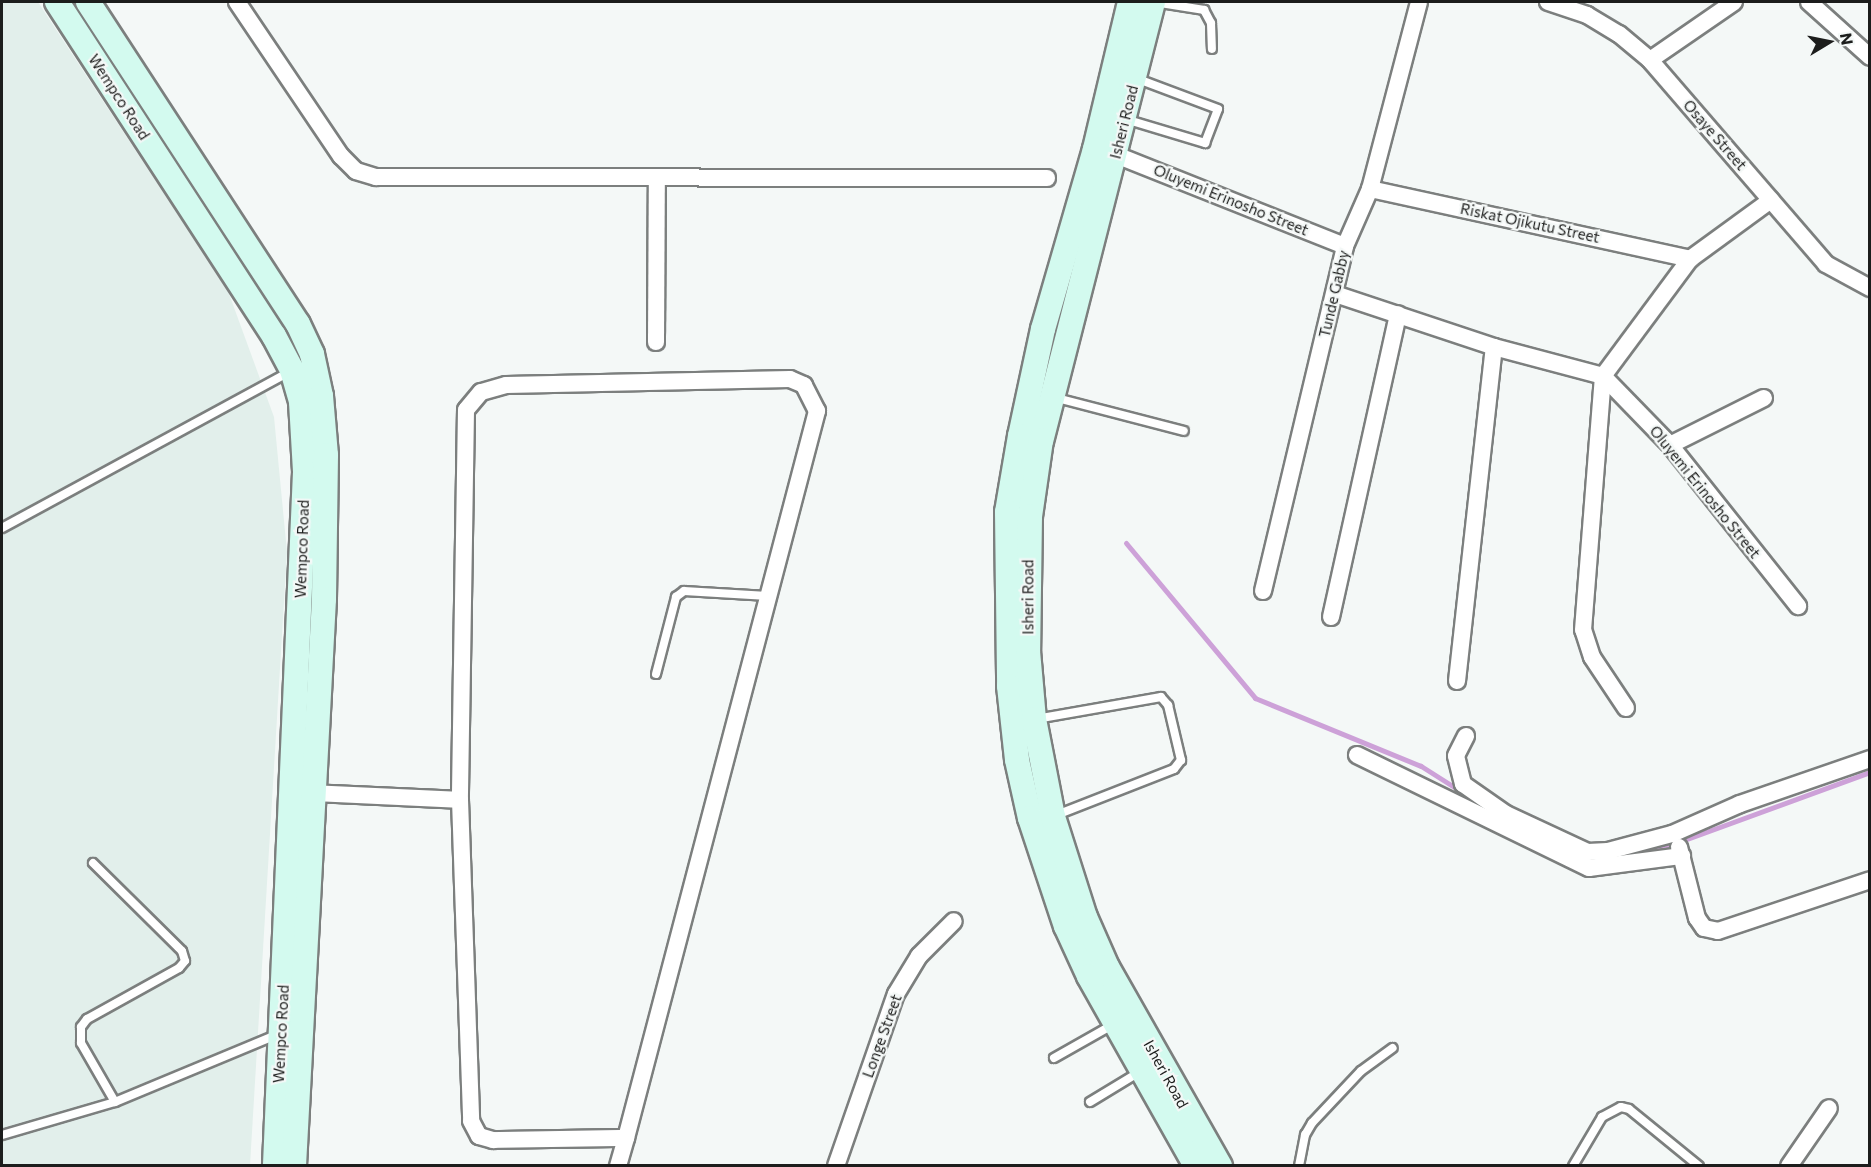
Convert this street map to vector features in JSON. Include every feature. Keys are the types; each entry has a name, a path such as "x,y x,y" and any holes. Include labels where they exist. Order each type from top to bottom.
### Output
{"street":[{"name":"Wempco Road","path":"57,2 274,336 292,370 301,402 305,472 275,1166"},
{"name":"Wempco Road","path":"88,2 298,324 312,354 321,396 326,455 324,599 294,1166"},
{"path":"237,2 305,107 356,171 376,177 1047,178"},
{"name":"Isheri Road","path":"1130,2 1095,149 1043,329 1020,436 1007,512 1005,587 1009,686 1017,760 1030,818 1066,926 1115,1024 1196,1166"},
{"name":"Isheri Road","path":"1154,2 1041,440 1030,516 1028,641 1034,720 1053,816 1081,906 1107,967 1220,1166"},
{"name":"Tunde Gabby","path":"1263,591 1345,246 1370,189 1419,2"},
{"name":"Osaye Street","path":"1548,2 1587,15 1619,34 1650,60 1826,264 1869,288"},
{"path":"1650,60 1734,2"},
{"path":"1809,2 1869,57"},
{"name":"Oluyemi Erinosho Street","path":"1116,155 1345,246"},
{"path":"656,342 657,178"},
{"name":"Riskat Ojikutu Street","path":"1370,189 1689,259"},
{"path":"1626,708 1592,657 1583,630 1603,376 1689,259 1771,200"},
{"path":"1335,294 1494,347 1603,376"},
{"path":"1331,617 1398,314"},
{"path":"1457,681 1494,347"},
{"name":"Oluyemi Erinosho Street","path":"1603,376 1670,445 1798,606"},
{"path":"618,1166 626,1138 817,411 804,386 790,379 506,385 482,392 466,410 460,800 471,1121 479,1136 493,1140 626,1138"},
{"path":"1670,445 1764,398"},
{"path":"300,599 324,599"},
{"path":"1466,736 1456,756 1463,784 1506,814 1588,852 1677,844"},
{"path":"1357,755 1589,868 1677,844 1740,804 1869,759"},
{"path":"312,793 460,800"},
{"path":"1677,844 1697,918 1704,928 1718,931 1869,880"},
{"name":"Longe Street","path":"836,1166 896,994 919,956 954,921"},
{"path":"1789,1166 1829,1108"}],"lane":[{"path":"1154,2 1204,10 1211,23 1212,49"},
{"path":"1125,119 1204,143 1218,108 1135,78"},
{"path":"2,528 292,370"},
{"path":"1053,397 1184,431"},
{"path":"656,674 676,597 684,591 768,596"},
{"path":"1034,720 1161,698 1168,705 1181,760 1174,769 1053,816"},
{"path":"93,864 182,951 185,961 179,968 87,1019 81,1027 81,1043 115,1102"},
{"path":"1054,1058 1115,1024"},
{"path":"2,1135 115,1102 281,1033"},
{"path":"1299,1166 1301,1148 1312,1123 1361,1071 1393,1048"},
{"path":"1090,1102 1141,1071"},
{"path":"1573,1166 1602,1117 1621,1107 1629,1109 1699,1166"}],"shaded area":[{"path":"2,2 38,2 228,291 274,417 287,552 250,1165 2,1166"}],"waterway":[{"path":"1126,543 1255,698 1421,766 1462,792"},
{"path":"1633,854 1665,847 1870,772"}]}
